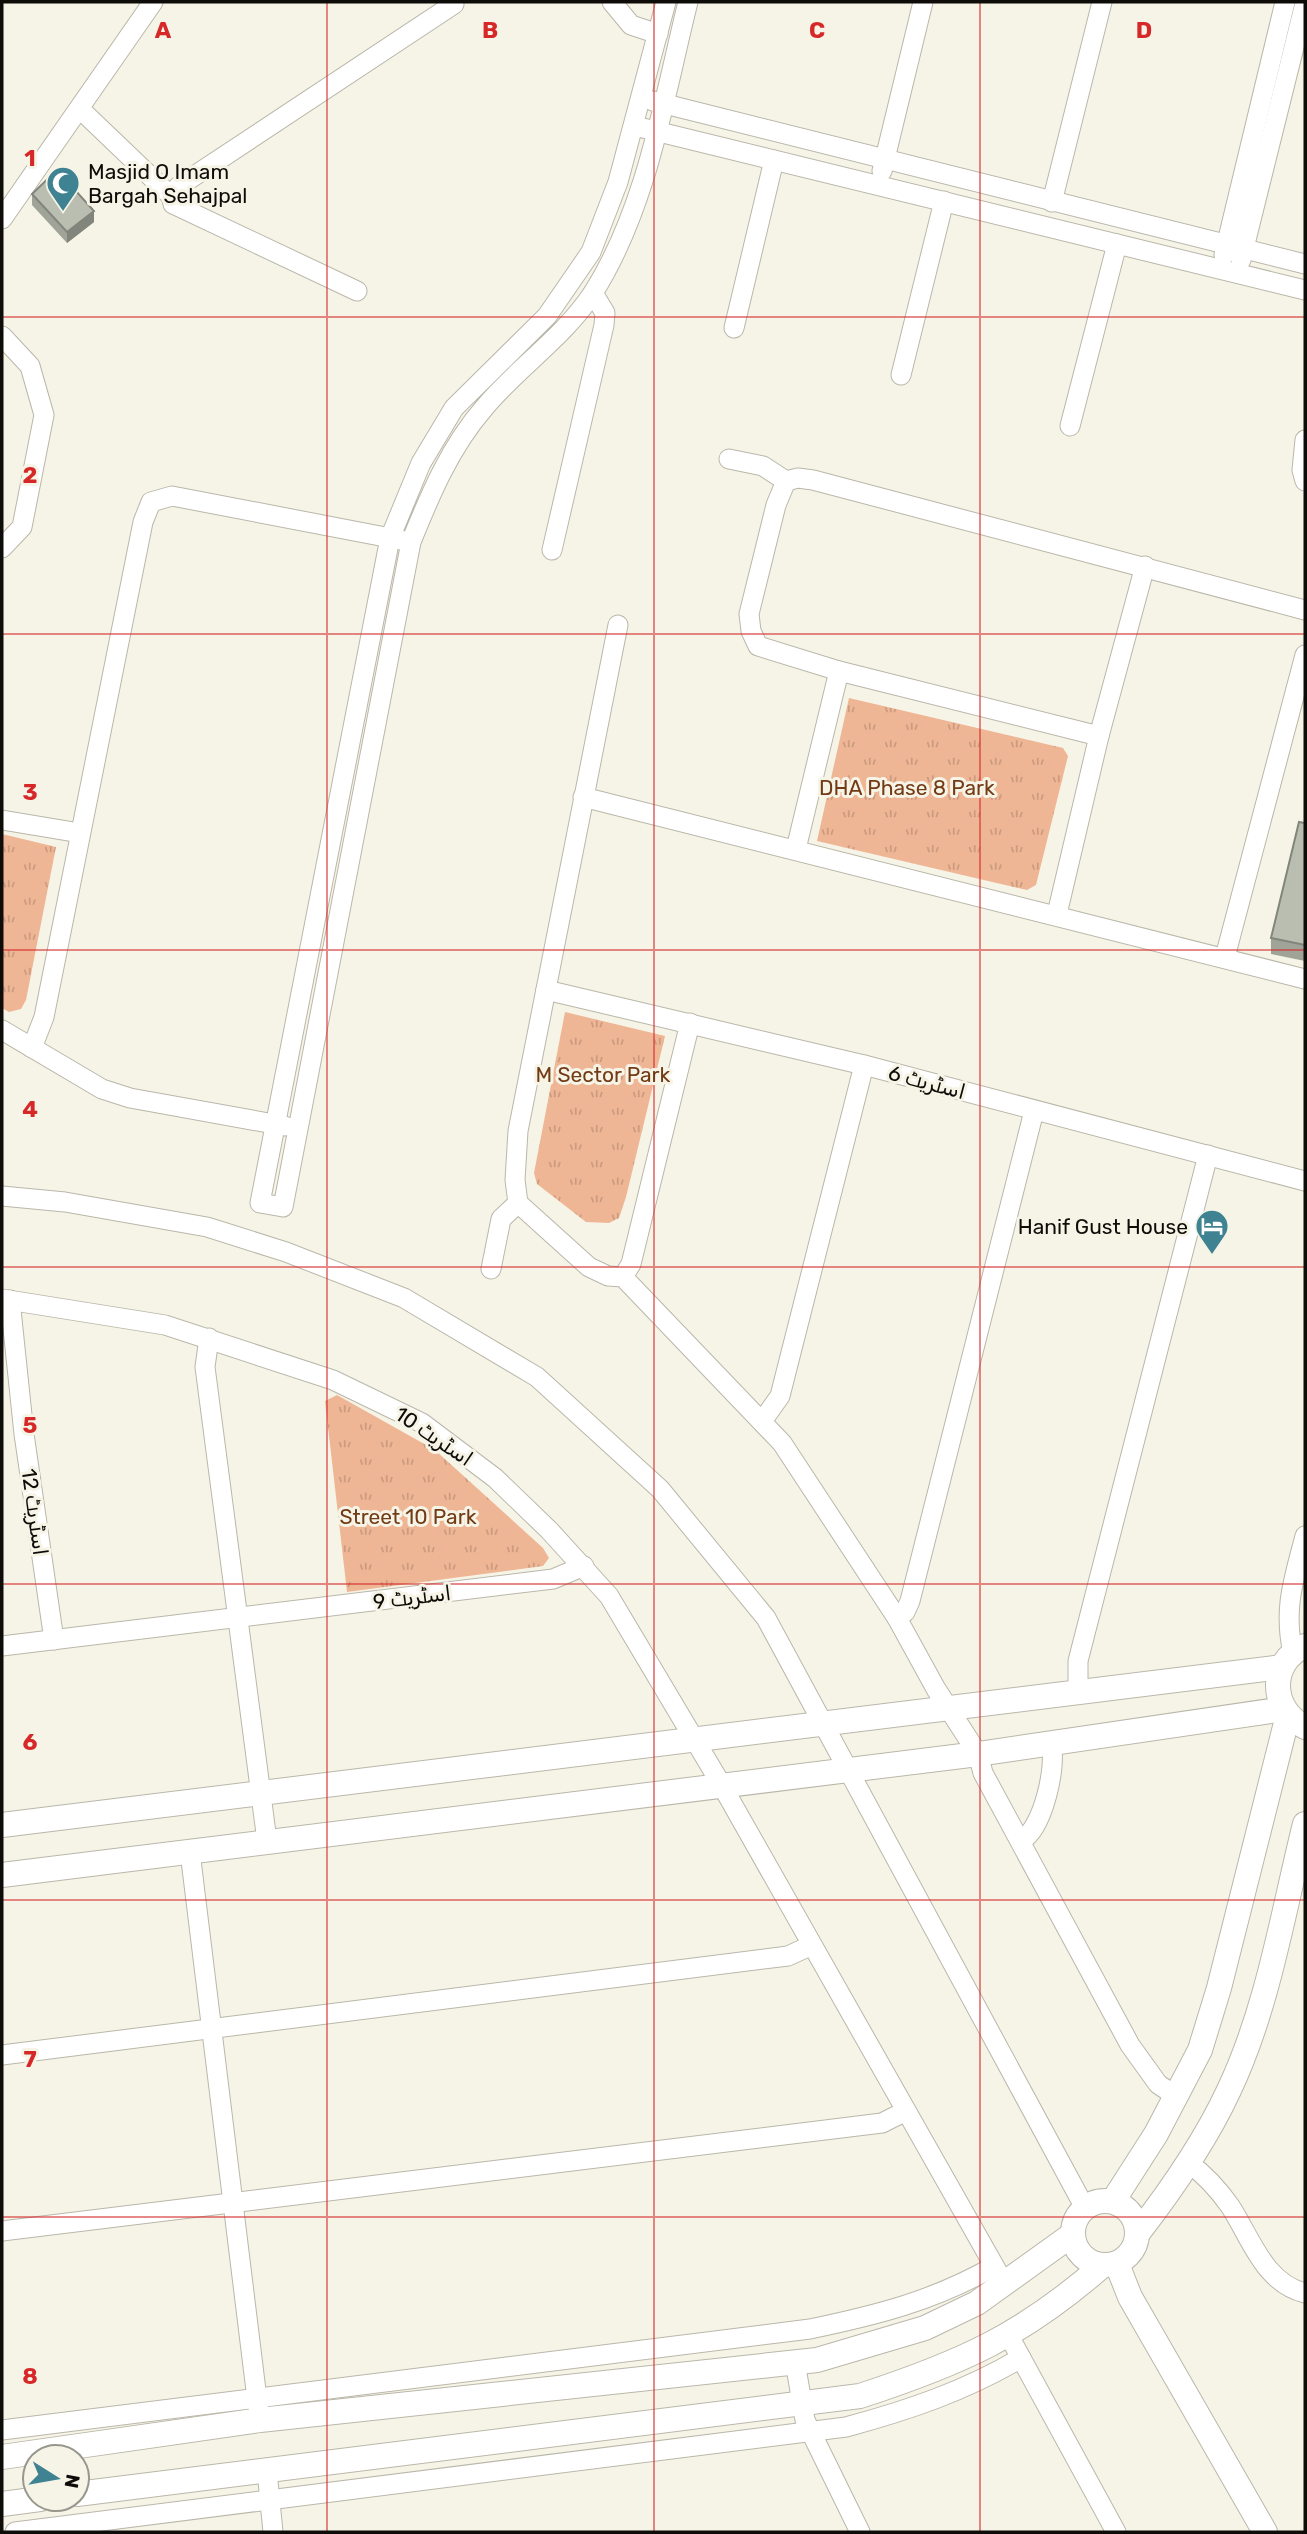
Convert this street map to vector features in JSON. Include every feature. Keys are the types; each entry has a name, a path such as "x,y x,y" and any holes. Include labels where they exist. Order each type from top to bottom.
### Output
{"street":[{"path":"2,219 153,2"},
{"path":"171,196 179,186 443,12 454,4 453,2"},
{"path":"612,2 631,25 658,34"},
{"path":"666,2 635,126 607,216 591,252 547,316 454,408 421,463 390,538 260,1203 283,1207 296,1128 411,542 447,461 484,408 559,335 593,293 611,260 628,217 655,131 688,2"},
{"path":"879,185 923,2"},
{"path":"1052,202 1102,2"},
{"path":"1229,272 1285,2"},
{"path":"1235,247 1298,64 1305,3"},
{"path":"642,97 1305,264"},
{"path":"80,109 171,196 173,204 357,291"},
{"path":"635,126 1305,290"},
{"path":"734,328 774,160"},
{"path":"901,375 944,201"},
{"path":"1070,426 1117,244"},
{"path":"552,550 604,325 601,302 593,293"},
{"path":"2,337 30,366 44,415 22,527 2,548"},
{"path":"1305,440 1302,470 1305,481"},
{"path":"729,458 763,466 786,481 798,478 813,480 1305,610"},
{"path":"786,481 775,505 749,614 751,631 758,646 839,671 1099,736"},
{"path":"32,1048 44,1017 143,522 151,502 172,496 411,542"},
{"path":"1056,914 1099,736 1145,566"},
{"path":"618,625 518,1131 515,1180 518,1203 589,1267 608,1276 623,1277 763,1420 817,1493 897,1618 936,1689 951,1708 978,1754 983,1773 1022,1840 1130,2045 1158,2084 1177,2097"},
{"path":"1225,957 1305,655"},
{"path":"796,849 839,671"},
{"path":"583,797 1056,914 1305,979"},
{"path":"2,820 80,833"},
{"name":"اسٹریٹ 6","path":"546,990 864,1065 1305,1181"},
{"path":"623,1277 631,1264 690,1023"},
{"path":"2,1030 102,1089 130,1098 296,1128"},
{"path":"763,1420 780,1396 864,1065"},
{"path":"897,1618 905,1612 909,1601 1034,1111"},
{"path":"1078,1690 1078,1661 1208,1154"},
{"path":"2,1196 65,1202 207,1227 286,1252 404,1298 537,1377 660,1489 766,1618 824,1722 845,1770 1085,2208"},
{"path":"491,1269 501,1219 518,1203"},
{"name":"اسٹریٹ 10","path":"6,1300 165,1325 333,1380 422,1423 495,1478 584,1566 609,1596 722,1784 999,2276"},
{"name":"اسٹریٹ 12","path":"6,1300 54,1640"},
{"path":"209,1338 205,1367 267,1841"},
{"path":"1112,2201 1177,2097 1208,2026 1292,1717 1277,1688 1293,1655 1287,1623 1287,1604 1305,1536"},
{"name":"اسٹریٹ 9","path":"2,1646 237,1616 385,1602 553,1579 584,1566"},
{"path":"2,1825 951,1708 1293,1655"},
{"path":"2,1875 722,1784 1292,1717"},
{"path":"1022,1840 1034,1830 1053,1770 1055,1758 1051,1744"},
{"path":"91,2492 860,2396 949,2367 1009,2336 1110,2264 1128,2256 1138,2234 1189,2163 1239,2068 1261,2001 1305,1824"},
{"path":"190,1852 258,2408"},
{"path":"2,2055 788,1956 813,1945"},
{"path":"2,2231 882,2123 906,2111"},
{"path":"1189,2163 1206,2176 1229,2204 1274,2277 1305,2293"},
{"path":"1138,2234 1131,2213 1112,2201 1098,2202 1085,2208 1074,2224 1073,2234 1082,2255 1110,2264 1265,2532"},
{"path":"2,2457 258,2408 746,2340 888,2313 955,2288 999,2276 1073,2234"},
{"path":"2,2430 795,2362 842,2354 925,2328 977,2303 999,2276"},
{"path":"1009,2336 1116,2532"},
{"path":"15,2532 270,2502 846,2427 969,2388 1021,2358"},
{"path":"795,2362 800,2404 810,2432 860,2532"},
{"path":"267,2471 274,2532"},
{"path":"2,2504 21,2502"}],"green space":[{"name":"DHA Phase 8 Park","path":"849,698 1063,748 1068,756 1036,885 1027,890 817,841"},
{"path":"2,834 56,847 26,1000 21,1009 9,1012 2,1008"},
{"name":"M Sector Park","path":"565,1012 665,1036 626,1197 619,1218 609,1223 586,1222 537,1184 534,1173"},
{"name":"Street 10 Park","path":"337,1395 435,1450 543,1548 549,1558 543,1566 347,1592 325,1401"}],"building":[{"name":"Masjid O Imam Bargah Sehajpal","path":"57,170 94,211 67,232 32,194"},
{"path":"1299,822 1305,823 1305,945 1271,938"}],"place":[{"name":"Masjid O Imam Bargah Sehajpal","path":"63,213"},
{"name":"Hanif Gust House","path":"1212,1256"}]}
